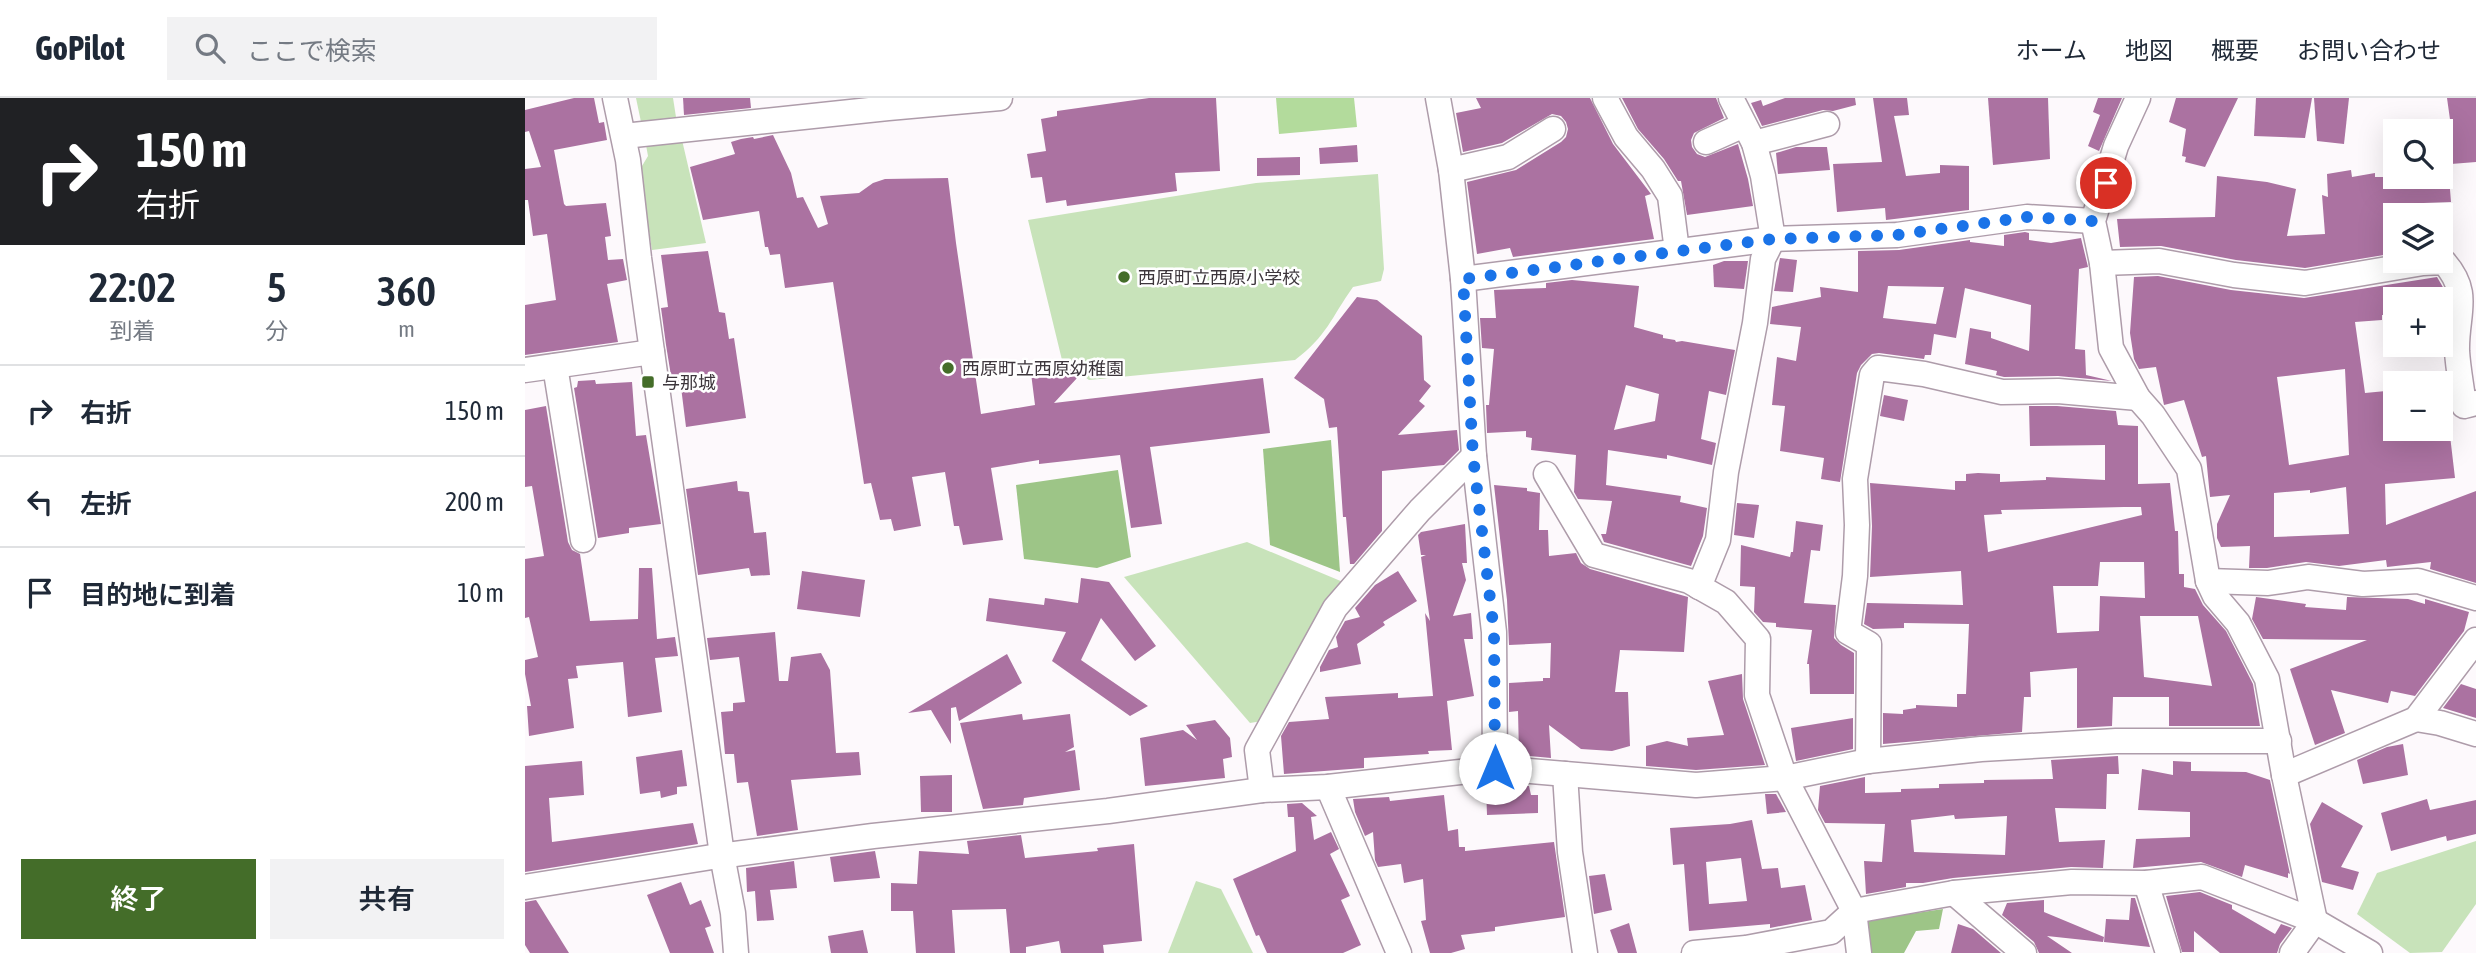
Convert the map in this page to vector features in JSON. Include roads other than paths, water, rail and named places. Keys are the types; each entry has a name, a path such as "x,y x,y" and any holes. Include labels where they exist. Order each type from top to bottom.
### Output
{"street":[{"path":"615,98 624,136 722,855 733,913 736,953"},
{"path":"624,136 1000,98"},
{"path":"1438,98 1451,170 1463,279 1473,456 1494,632 1495,768"},
{"path":"1605,98 1621,130 1653,169 1670,196 1677,251"},
{"path":"1699,587 1718,540 1726,472 1755,323 1763,259 1773,239 1763,176 1749,134 1731,98"},
{"path":"2138,98 2116,146 2093,221 2102,263 2111,348 2138,398 2153,415 2189,469 2208,582 2215,596 2238,623 2267,679 2315,921 2292,953"},
{"path":"1706,142 1827,124"},
{"path":"1451,170 1508,157 1553,129"},
{"path":"1463,279 1773,239 1897,235 2027,217 2093,221"},
{"path":"2102,263 2159,261 2234,275 2305,283 2423,263 2444,262 2457,277 2461,294 2457,351 2464,406 2476,402"},
{"path":"525,370 652,352"},
{"path":"555,366 583,540"},
{"path":"1868,761 1869,644 1848,632 1855,564 1855,479 1873,375 1878,368 1923,374 2002,392 2058,391 2138,398"},
{"path":"1262,790 1257,750 1335,608 1420,510 1473,456"},
{"path":"1546,474 1594,555 1689,581 1726,603 1758,639 1757,695 1785,778 1854,911 1859,953"},
{"path":"2208,582 2268,583 2308,578 2363,583 2418,581 2476,598"},
{"path":"2284,775 2416,719 2476,640"},
{"path":"2416,719 2476,734"},
{"path":"525,887 722,855 1108,811 1262,790 1328,788 1495,768 1696,785 1785,778 1868,761 1981,750 2116,741 2279,741"},
{"path":"1565,774 1570,852 1585,953"},
{"path":"1328,788 1399,953"},
{"path":"1694,953 1746,948 1832,932 1854,911 1954,893 2072,882 2146,883 2202,877 2315,921 2370,953"},
{"path":"2146,883 2168,953"},
{"path":"1954,893 2024,953"}],"place":[{"name":"西原町立西原小学校","path":"1124,277"},
{"name":"西原町立西原幼稚園","path":"948,368"},
{"name":"与那城","path":"648,382"}]}
